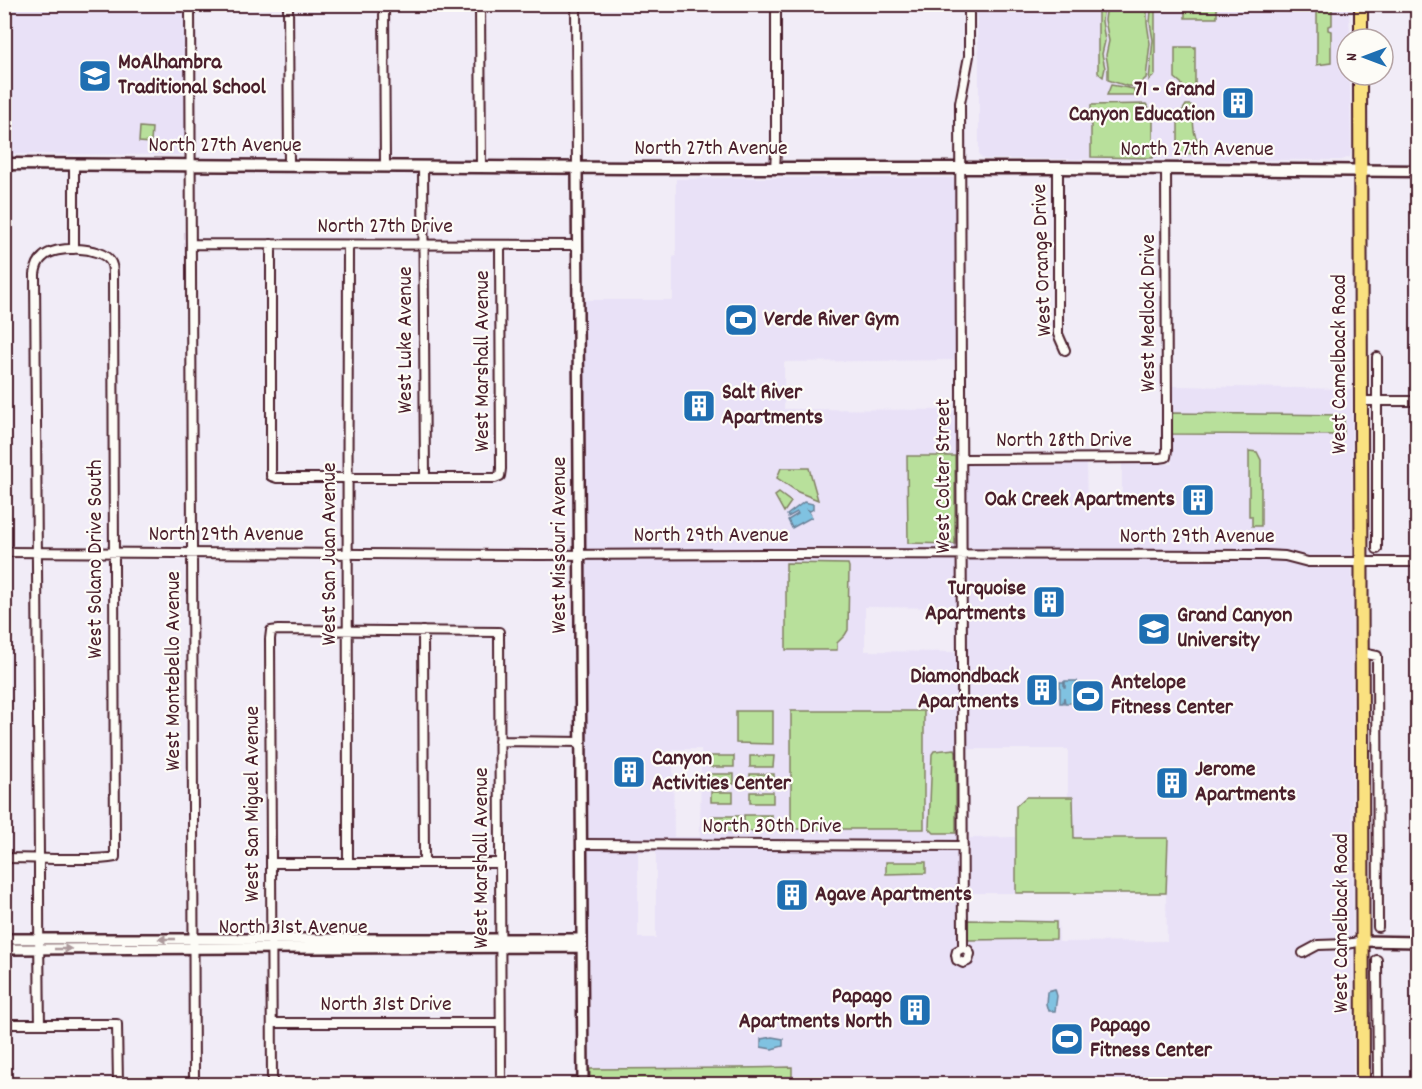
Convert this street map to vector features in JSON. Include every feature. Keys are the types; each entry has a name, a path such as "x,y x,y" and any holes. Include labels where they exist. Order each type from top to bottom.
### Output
{"main road":[{"path":"1360,27 1361,4"},
{"name":"West Camelback Road","path":"1360,87 1363,1084"},
{"name":"North 27th Avenue","path":"4,164 1418,171"}],"street":[{"name":"West Montebello Avenue","path":"190,4 194,1084"},
{"path":"288,4 289,165"},
{"path":"384,4 385,166"},
{"path":"480,4 481,167"},
{"name":"West Missouri Avenue","path":"576,4 583,1084"},
{"path":"775,168 776,4"},
{"name":"West Colter Street","path":"963,948 960,103 969,56 969,4"},
{"path":"40,1024 35,274 43,257 51,252 74,249 74,164"},
{"name":"West Luke Avenue","path":"423,166 425,478"},
{"name":"West Orange Drive","path":"1058,168 1058,334 1065,350"},
{"name":"West Medlock Drive","path":"1166,169 1166,457"},
{"name":"North 27th Drive","path":"191,244 578,245"},
{"path":"271,244 271,477 425,478"},
{"name":"West San Juan Avenue","path":"348,245 348,863"},
{"name":"West Marshall Avenue","path":"425,478 495,478 500,476 500,245"},
{"name":"West Solano Drive South","path":"39,858 108,859 115,857 113,268 110,261 97,251 74,249"},
{"name":"West Camelback Road","path":"1377,357 1377,549"},
{"path":"1360,401 1418,401"},
{"name":"North 28th Drive","path":"962,459 1166,457"},
{"name":"North 29th Avenue","path":"4,552 1284,555 1308,562 1418,562"},
{"path":"349,630 423,630 424,863"},
{"name":"West San Miguel Avenue","path":"272,1084 271,631 349,630"},
{"name":"West Marshall Avenue","path":"423,630 499,632 501,1084"},
{"name":"West Camelback Road","path":"1362,653 1377,656 1378,927"},
{"path":"499,741 581,742"},
{"name":"West Camelback Road","path":"1363,801 1377,800"},
{"name":"North 30th Drive","path":"582,844 963,846"},
{"path":"4,858 39,858"},
{"path":"271,863 500,863"},
{"name":"North 31st Avenue","path":"4,939 39,944 582,943"},
{"path":"1303,953 1318,945 1364,941 1418,942"},
{"name":"North 31st Avenue","path":"4,949 39,944"},
{"name":"West Camelback Road","path":"1377,960 1378,1084"},
{"name":"North 31st Drive","path":"272,1023 501,1023"},
{"path":"4,1024 117,1024 118,1084"},
{"name":"West Camelback Road","path":"1364,1045 1378,1044"}],"shaded area":[{"name":"MoAlhambra Traditional School","path":"5,5 185,5 186,147 184,153 182,155 5,154"},
{"path":"976,5 1349,5 1350,27 1335,27 1335,87 1350,87 1350,157 1342,160 983,159 979,155 979,60"},
{"name":"Grand Canyon University","path":"953,178 956,182 956,360 784,362 784,409 957,410 957,464 1086,464 1087,506 1122,507 1122,464 1172,464 1172,386 1352,389 1353,1084 792,1084 792,1067 590,1069 589,936 584,856 584,300 673,300 673,257 676,256 676,179","holes":["865,607 955,608 956,652 865,651","673,749 701,749 700,837 674,837","968,749 1068,749 1068,797 1026,797 1016,806 1016,837 969,838","656,851 656,938 638,938 638,852","968,893 1166,893 1167,941 1059,942 1058,920 969,920"]}],"green space":[{"path":"1098,5 1104,5 1102,21 1105,41 1102,54 1105,68 1103,77 1098,73"},
{"path":"1107,5 1145,5 1147,7 1150,43 1146,78 1134,86 1108,80 1106,55 1109,41 1105,20"},
{"path":"1149,5 1155,5 1155,75 1149,80 1153,40"},
{"path":"1185,5 1217,5 1217,18 1185,18"},
{"path":"1317,5 1332,5 1332,25 1328,26 1328,30 1331,31 1331,63 1317,65"},
{"path":"1175,47 1195,47 1195,87 1184,89 1175,78"},
{"path":"1111,85 1134,89 1134,95 1107,95"},
{"path":"1146,104 1153,115 1153,158 1091,157 1091,105"},
{"path":"1186,105 1193,106 1195,136 1207,148 1207,153 1178,154 1178,115"},
{"path":"140,127 152,128 151,143 139,142"},
{"path":"1172,413 1344,415 1344,435 1172,434"},
{"path":"1249,451 1257,452 1261,460 1261,526 1252,526 1252,516 1249,516"},
{"path":"907,456 955,456 955,544 908,543"},
{"path":"781,468 809,468 818,500 798,492 777,478"},
{"path":"779,493 791,502 784,512 775,496"},
{"path":"786,563 848,564 848,630 837,643 837,650 786,650"},
{"path":"736,711 773,711 773,744 736,743"},
{"path":"791,711 924,711 924,829 791,829"},
{"path":"955,749 956,833 934,833 929,828 932,754 934,751"},
{"path":"710,756 734,756 734,767 710,767"},
{"path":"750,756 774,756 773,767 750,767"},
{"path":"710,774 734,774 734,784 710,784"},
{"path":"750,774 774,774 774,785 750,785"},
{"path":"711,792 733,792 733,802 711,802"},
{"path":"750,792 773,792 773,803 750,803"},
{"path":"1026,797 1073,797 1074,838 1168,838 1166,893 1016,893 1016,806"},
{"path":"744,815 772,815 772,831 744,831"},
{"path":"712,816 740,816 740,831 712,831"},
{"path":"886,862 926,862 926,873 886,874"},
{"path":"968,920 1056,922 1056,939 968,940"},
{"path":"792,1067 792,1084 590,1084 590,1069"}],"water":[{"path":"804,502 813,504 813,509 808,510 812,517 792,528 788,520 798,514 797,512 788,517 787,515"},
{"path":"1065,681 1077,681 1077,703 1065,703 1064,697 1063,703 1060,703 1060,682 1064,682 1065,687"},
{"path":"1055,989 1057,996 1055,1011 1048,1011 1047,991"},
{"path":"772,1037 783,1039 783,1046 772,1049 761,1047 761,1039"}],"place":[{"name":"MoAlhambra Traditional School","path":"95,76"},
{"name":"71 - Grand Canyon Education","path":"1238,103"},
{"name":"Verde River Gym","path":"741,320"},
{"name":"Salt River Apartments","path":"699,406"},
{"name":"Oak Creek Apartments","path":"1198,500"},
{"name":"Turquoise Apartments","path":"1049,602"},
{"name":"Grand Canyon University","path":"1154,629"},
{"name":"Diamondback Apartments","path":"1042,690"},
{"name":"Antelope Fitness Center","path":"1088,696"},
{"name":"Canyon Activities Center","path":"629,772"},
{"name":"Jerome Apartments","path":"1172,783"},
{"name":"Agave Apartments","path":"792,895"},
{"name":"Papago Apartments North","path":"915,1010"},
{"name":"Papago Fitness Center","path":"1067,1039"}]}
